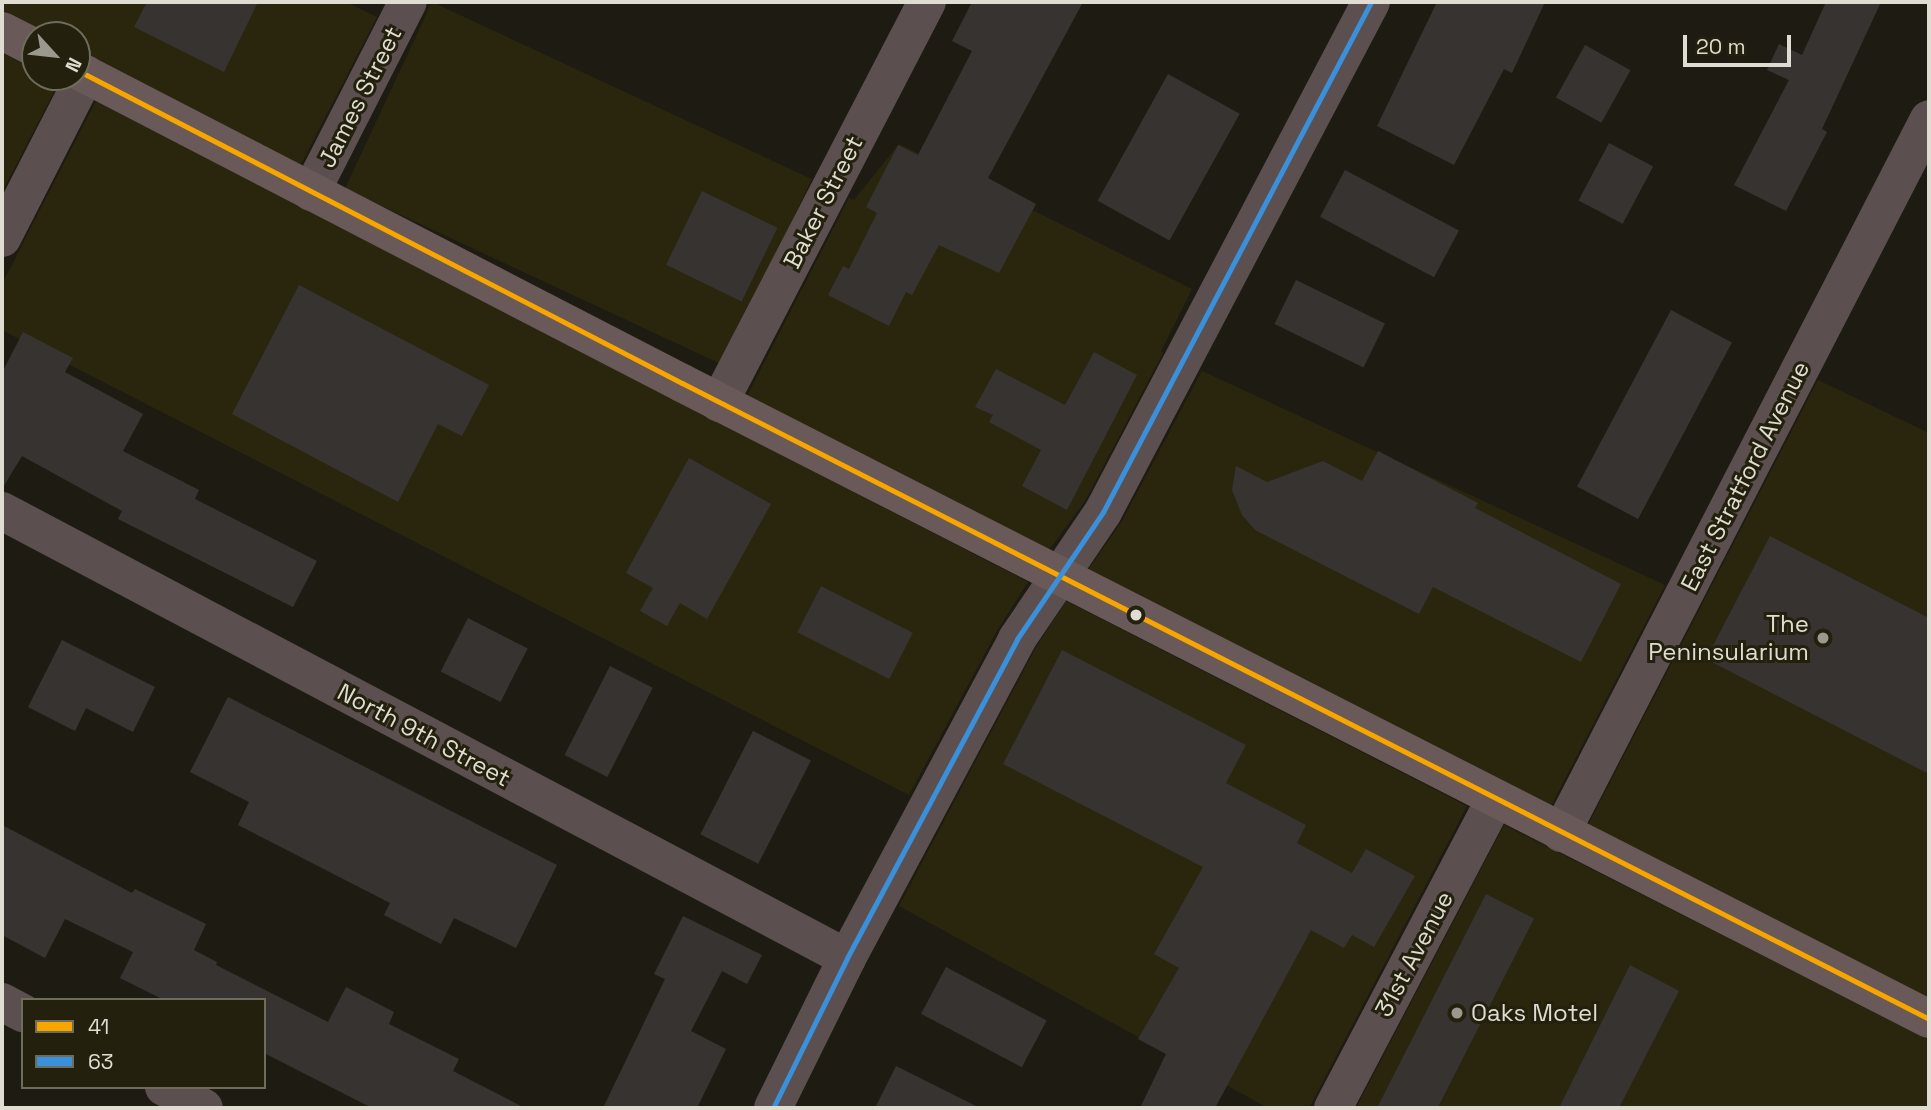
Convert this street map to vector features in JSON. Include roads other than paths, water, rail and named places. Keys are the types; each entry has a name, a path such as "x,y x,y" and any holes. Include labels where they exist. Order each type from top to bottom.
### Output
{"main road":[{"path":"2,31 21,41"},
{"path":"91,77 719,402 1929,1019"}],"street":[{"name":"James Street","path":"311,192 408,2"},
{"name":"Baker Street","path":"719,402 927,2"},
{"path":"774,1108 847,958 1017,639 1103,512 1371,2"},
{"path":"2,238 72,91"},
{"name":"East Stratford Avenue","path":"1561,833 1929,119"},
{"name":"North 9th Street","path":"2,512 847,958"},
{"name":"31st Avenue","path":"1333,1108 1495,799"},
{"path":"2,1002 21,1012"},
{"path":"168,1089 204,1108"}],"place":[{"name":"The Peninsularium","path":"1823,638"},
{"name":"Oaks Motel","path":"1457,1013"}]}
